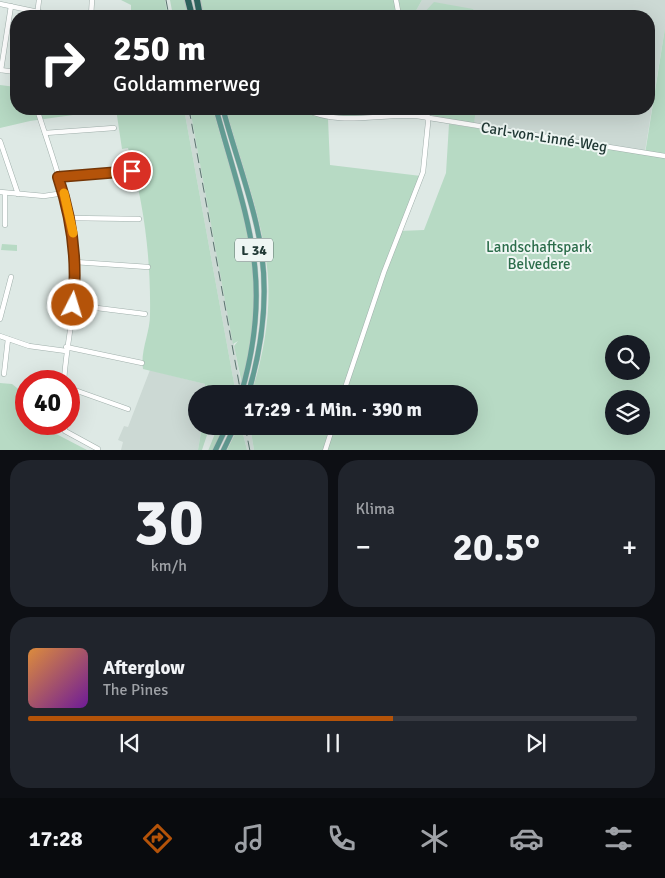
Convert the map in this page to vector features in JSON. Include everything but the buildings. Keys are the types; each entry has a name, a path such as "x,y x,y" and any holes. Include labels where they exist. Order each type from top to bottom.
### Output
{"main road":[{"name":"L 34","path":"218,115 244,206 256,266 256,326 243,385"},
{"name":"L 34","path":"225,115 255,218 263,266 263,326 250,385"},
{"path":"215,450 222,435"},
{"path":"224,450 231,435"}],"street":[{"path":"0,4 24,10"},
{"path":"10,10 11,6"},
{"path":"1,70 10,12"},
{"path":"39,115 64,193 70,218 75,262 73,305 65,370"},
{"name":"Carl-von-Linné-Weg","path":"322,115 340,119 397,115 428,118 665,156"},
{"path":"346,385 384,272 423,172 428,115"},
{"path":"44,133 114,128"},
{"path":"0,141 18,194"},
{"path":"58,177 132,171"},
{"path":"5,225 3,193 44,196 64,193"},
{"path":"70,218 139,219"},
{"path":"75,262 148,267"},
{"path":"0,319 11,277"},
{"path":"73,305 145,314"},
{"path":"0,336 29,346 66,349 142,363"},
{"path":"4,374 8,339"},
{"path":"80,392 128,409"},
{"path":"70,435 98,449"},
{"path":"325,450 330,435"}],"shaded area":[{"path":"422,0 665,0 665,28 655,90 655,10 416,10"},
{"path":"185,115 191,115 241,385 234,385"},
{"path":"433,115 651,115 645,151 434,118"},
{"path":"150,370 205,384 188,385 188,435 200,435 198,450 121,450 123,442 118,440 124,426 128,427"},
{"path":"243,435 252,435 254,450 247,450"}],"green space":[{"path":"121,0 165,0 167,10 131,10 131,5"},
{"path":"170,0 186,0 188,10 172,10"},
{"path":"198,0 422,0 416,10 200,10"},
{"path":"434,2 474,10 427,10"},
{"name":"Landschaftspark Belvedere","path":"665,28 665,450 254,450 252,435 478,435 478,385 254,385 260,363 268,315 267,267 255,208 228,115 381,115 328,119 330,165 421,176 399,231 424,230 446,173 449,124 645,154 651,115 655,115 655,91"},
{"path":"0,85 10,86 10,115 73,115 30,121 0,128"},
{"path":"117,115 185,115 234,385 205,385 143,369 142,362 150,315 148,252 134,168 128,148 122,149"},
{"path":"191,115 215,115 249,237 254,272 255,305 249,353 242,384 234,346 238,341 233,344"},
{"path":"430,115 475,115 474,123"},
{"path":"2,244 17,245 17,251 1,250"},
{"path":"0,383 12,384 15,386 15,435 58,435 87,450 0,450"},
{"path":"200,435 207,435 202,450 198,450"},
{"path":"214,435 220,435 213,450 208,450"},
{"path":"234,435 243,435 247,450 227,450"}],"railway":[{"path":"166,0 168,10"},
{"path":"190,115 239,385"},
{"path":"247,435 250,450"}],"slow traffic":[{"path":"64,193 73,233"}],"route":[{"path":"73,305 75,284 73,233 58,177 132,171"}]}
